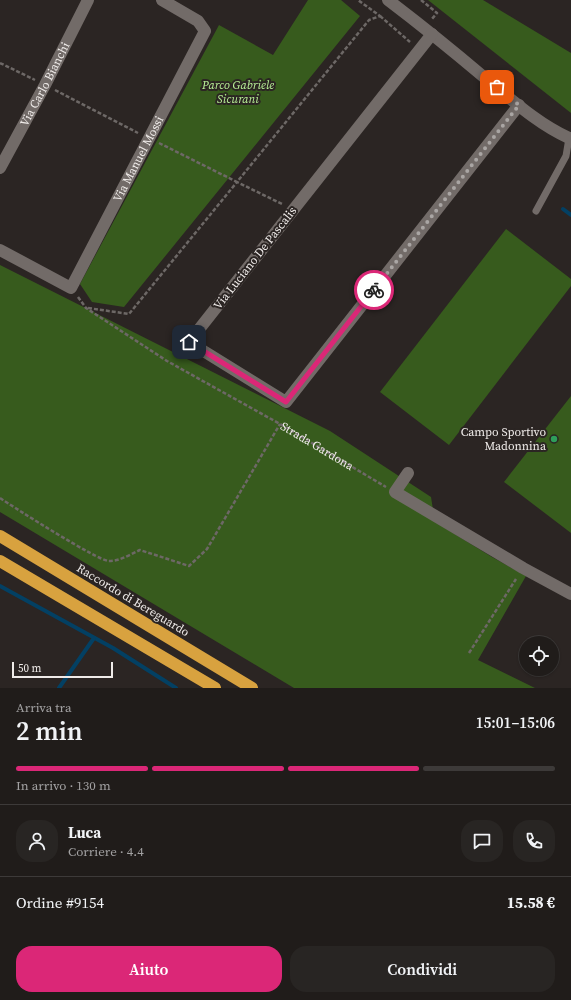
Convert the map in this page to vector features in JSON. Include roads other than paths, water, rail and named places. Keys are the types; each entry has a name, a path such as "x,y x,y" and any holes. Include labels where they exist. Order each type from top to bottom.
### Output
{"highway":[{"name":"Raccordo di Bereguardo","path":"0,536 252,688"},
{"path":"0,561 215,688"}],"street":[{"name":"Via Carlo Bianchi","path":"0,168 45,85 88,0"},
{"name":"Via Manuel Mossi","path":"0,250 71,288 205,31 198,22 162,0"},
{"path":"388,0 519,105 554,131 570,138"},
{"name":"Via Luciano De Pascalis","path":"432,34 189,342 286,402 519,105"},
{"path":"408,473 395,492 523,568 571,594"}],"lane":[{"path":"536,210 566,156 570,138"}],"waterway":[{"path":"563,209 571,215"},
{"path":"0,586 113,648 176,688"},
{"path":"59,688 94,638"}],"place":[{"name":"Campo Sportivo Madonnina","path":"554,439"}],"park label":[{"name":"Parco Gabriele Sicurani","path":"238,92"}]}
